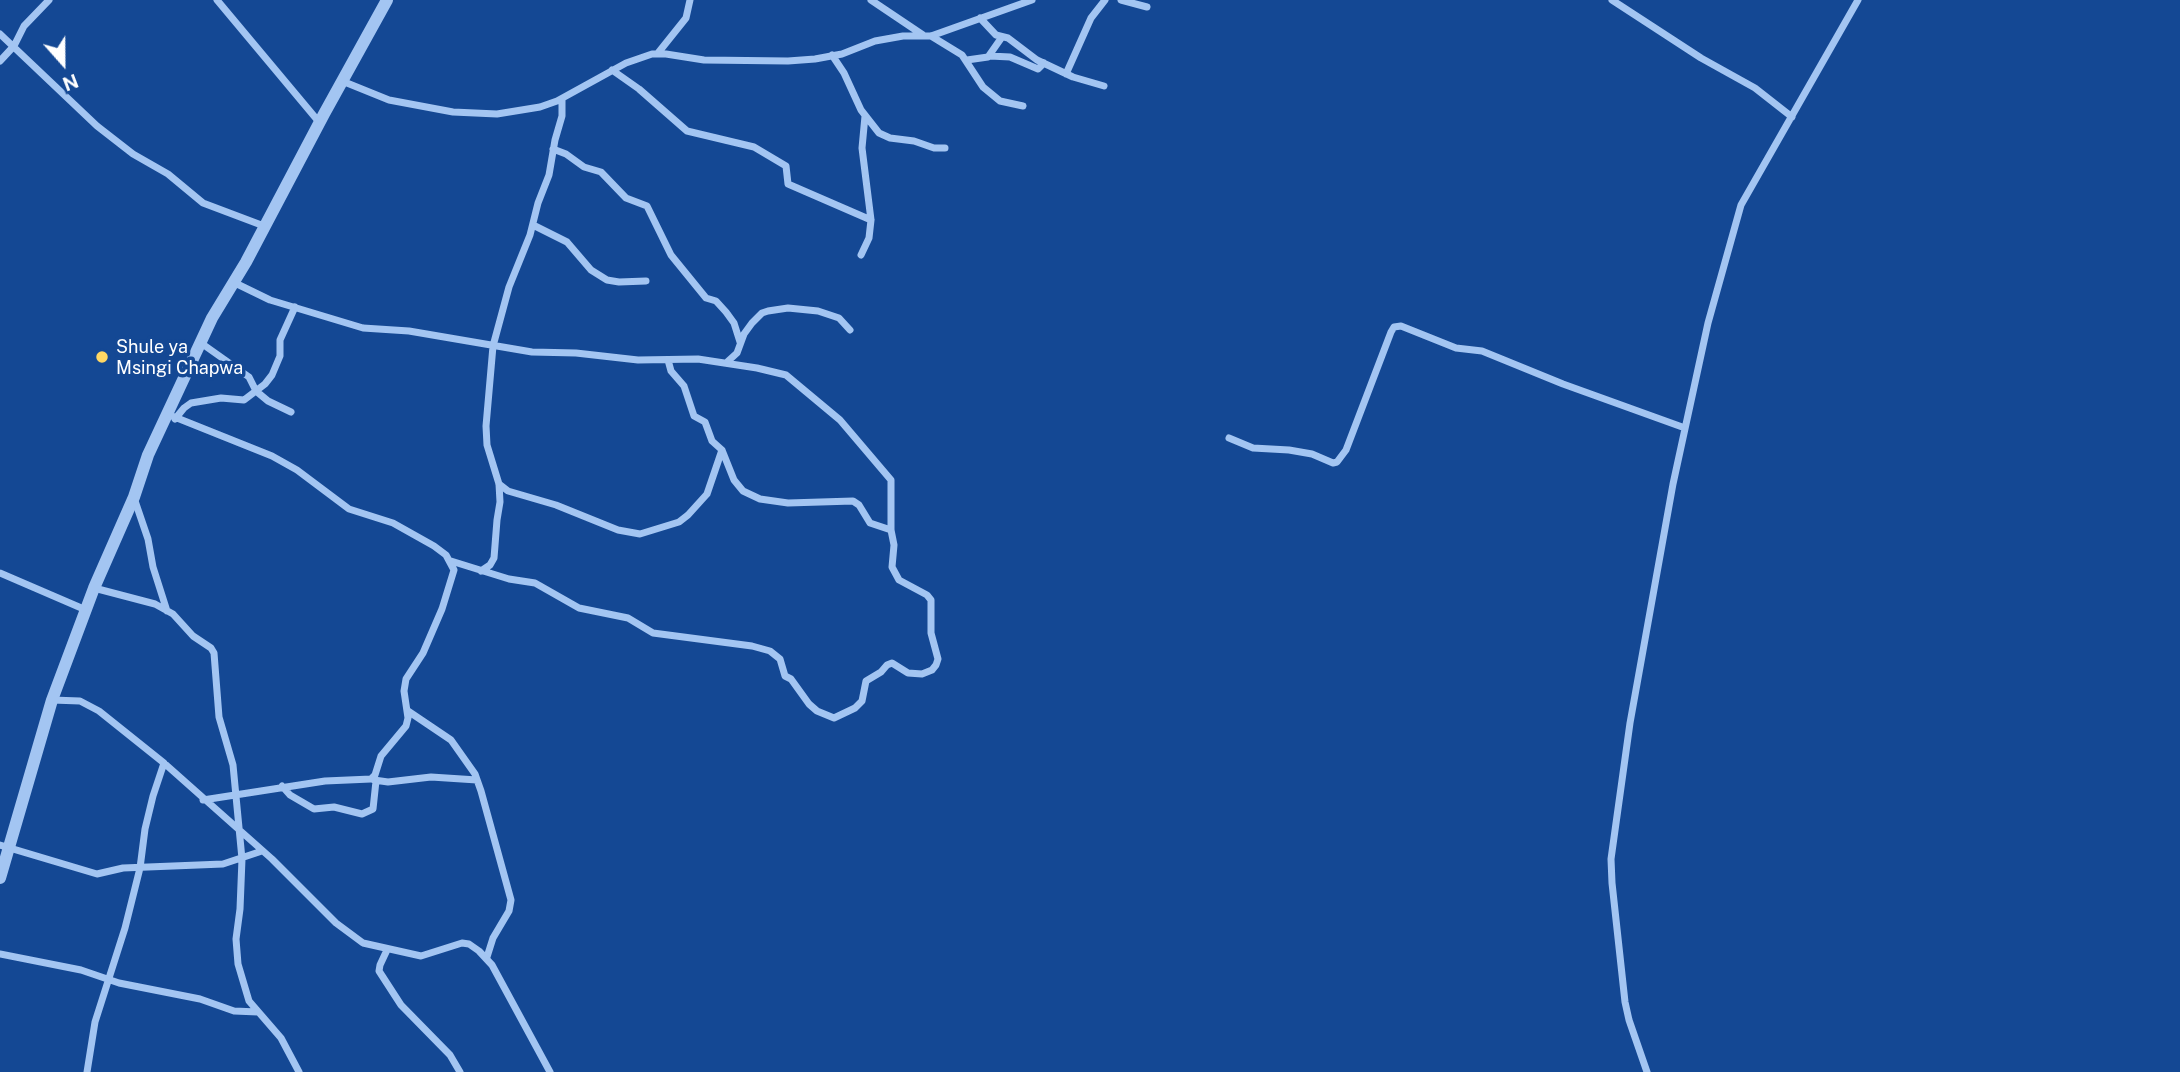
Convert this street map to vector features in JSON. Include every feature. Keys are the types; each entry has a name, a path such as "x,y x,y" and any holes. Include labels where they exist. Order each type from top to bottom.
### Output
{"street":[{"path":"0,61 14,46 24,26 49,0"},
{"path":"218,0 319,122"},
{"path":"0,878 4,847 52,700 94,587 134,497 148,456 171,416 212,318 246,262 387,0"},
{"path":"657,53 686,18 690,0"},
{"path":"871,0 928,36 953,47 967,60 983,87 1000,101 1023,106"},
{"path":"342,81 389,100 453,112 497,114 540,107 562,100 612,70 657,53 704,60 788,61 832,55 875,41 928,36 1032,0"},
{"path":"1066,74 1091,18 1105,0"},
{"path":"1121,0 1147,7"},
{"path":"1612,0 1701,58 1755,88 1792,117"},
{"path":"1647,1072 1625,1002 1611,859 1630,723 1685,428 1708,323 1741,205 1858,0"},
{"path":"979,18 989,29 1008,38 1044,64 1104,86"},
{"path":"0,34 97,126 133,154 168,174 203,202 264,226"},
{"path":"990,56 1002,37"},
{"path":"832,55 865,116 884,137 945,148"},
{"path":"967,60 990,56 1010,57 1038,69 1044,64"},
{"path":"612,70 639,89 687,131 746,144 762,151 786,166 788,184 871,220"},
{"path":"481,571 491,563 496,553 496,520 500,502 499,484 487,444 486,426 493,345 509,287 549,175 562,116 562,100"},
{"path":"861,255 869,238 871,220 862,148 865,116"},
{"path":"553,149 566,154 583,167 601,172 626,198 647,206 671,255 706,298 716,301 726,312 734,323 740,342"},
{"path":"533,225 567,242 585,265 607,280 646,281"},
{"path":"171,416 272,456 349,509 393,523 434,546 451,561 509,579 534,583 579,608 628,618 653,634 752,646 770,651 780,659 785,676 791,679 809,704 817,711 834,718 855,708 862,701 866,681 887,665 892,663 908,673 922,674 936,665 938,659 931,633 932,605 927,595 899,580 892,567 894,545 891,530 891,480 840,420 786,375 698,359 668,360 532,352 409,331 363,328 270,300 233,282"},
{"path":"171,416 195,402 221,398 244,400 256,391 272,375 280,356 280,340 295,307"},
{"path":"726,363 737,353 751,323 762,313 788,308 811,310 835,316 850,330"},
{"path":"1229,438 1253,448 1289,450 1337,462 1346,450 1391,332 1394,327 1401,326 1456,348 1482,351 1563,384 1685,428"},
{"path":"201,343 249,377 256,391 268,401 290,412"},
{"path":"668,360 671,371 684,386 694,416 705,422 712,441 722,450 734,480 743,491 760,499 788,503 853,501 859,505 870,523 891,530"},
{"path":"499,484 508,491 556,505 618,530 640,534 679,522 688,515 707,494 722,450"},
{"path":"134,497 167,611"},
{"path":"282,786 290,795 314,809 334,807 362,814 373,809 374,780 380,756 406,726 406,679 423,653 442,609 454,575 451,561"},
{"path":"0,573 87,610"},
{"path":"94,587 155,604 167,611 214,653 219,717 232,759 242,859 235,948 249,1001 281,1038 299,1072"},
{"path":"52,700 90,704 164,763 262,851 336,923 363,943 421,956 462,943 469,944 486,957 550,1072"},
{"path":"408,711 451,740 465,757 477,780 511,900 509,911 493,938 486,957"},
{"path":"87,1072 95,1022 107,979 118,953 140,868 145,829 164,763"},
{"path":"203,800 325,781 431,777 477,780"},
{"path":"4,847 97,874 122,868 223,864 262,851"},
{"path":"387,950 379,971 401,1004 450,1055 460,1072"},
{"path":"0,954 81,970 107,979 200,999 234,1011 258,1012"}],"place":[{"name":"Shule ya Msingi Chapwa","path":"102,357"}]}
